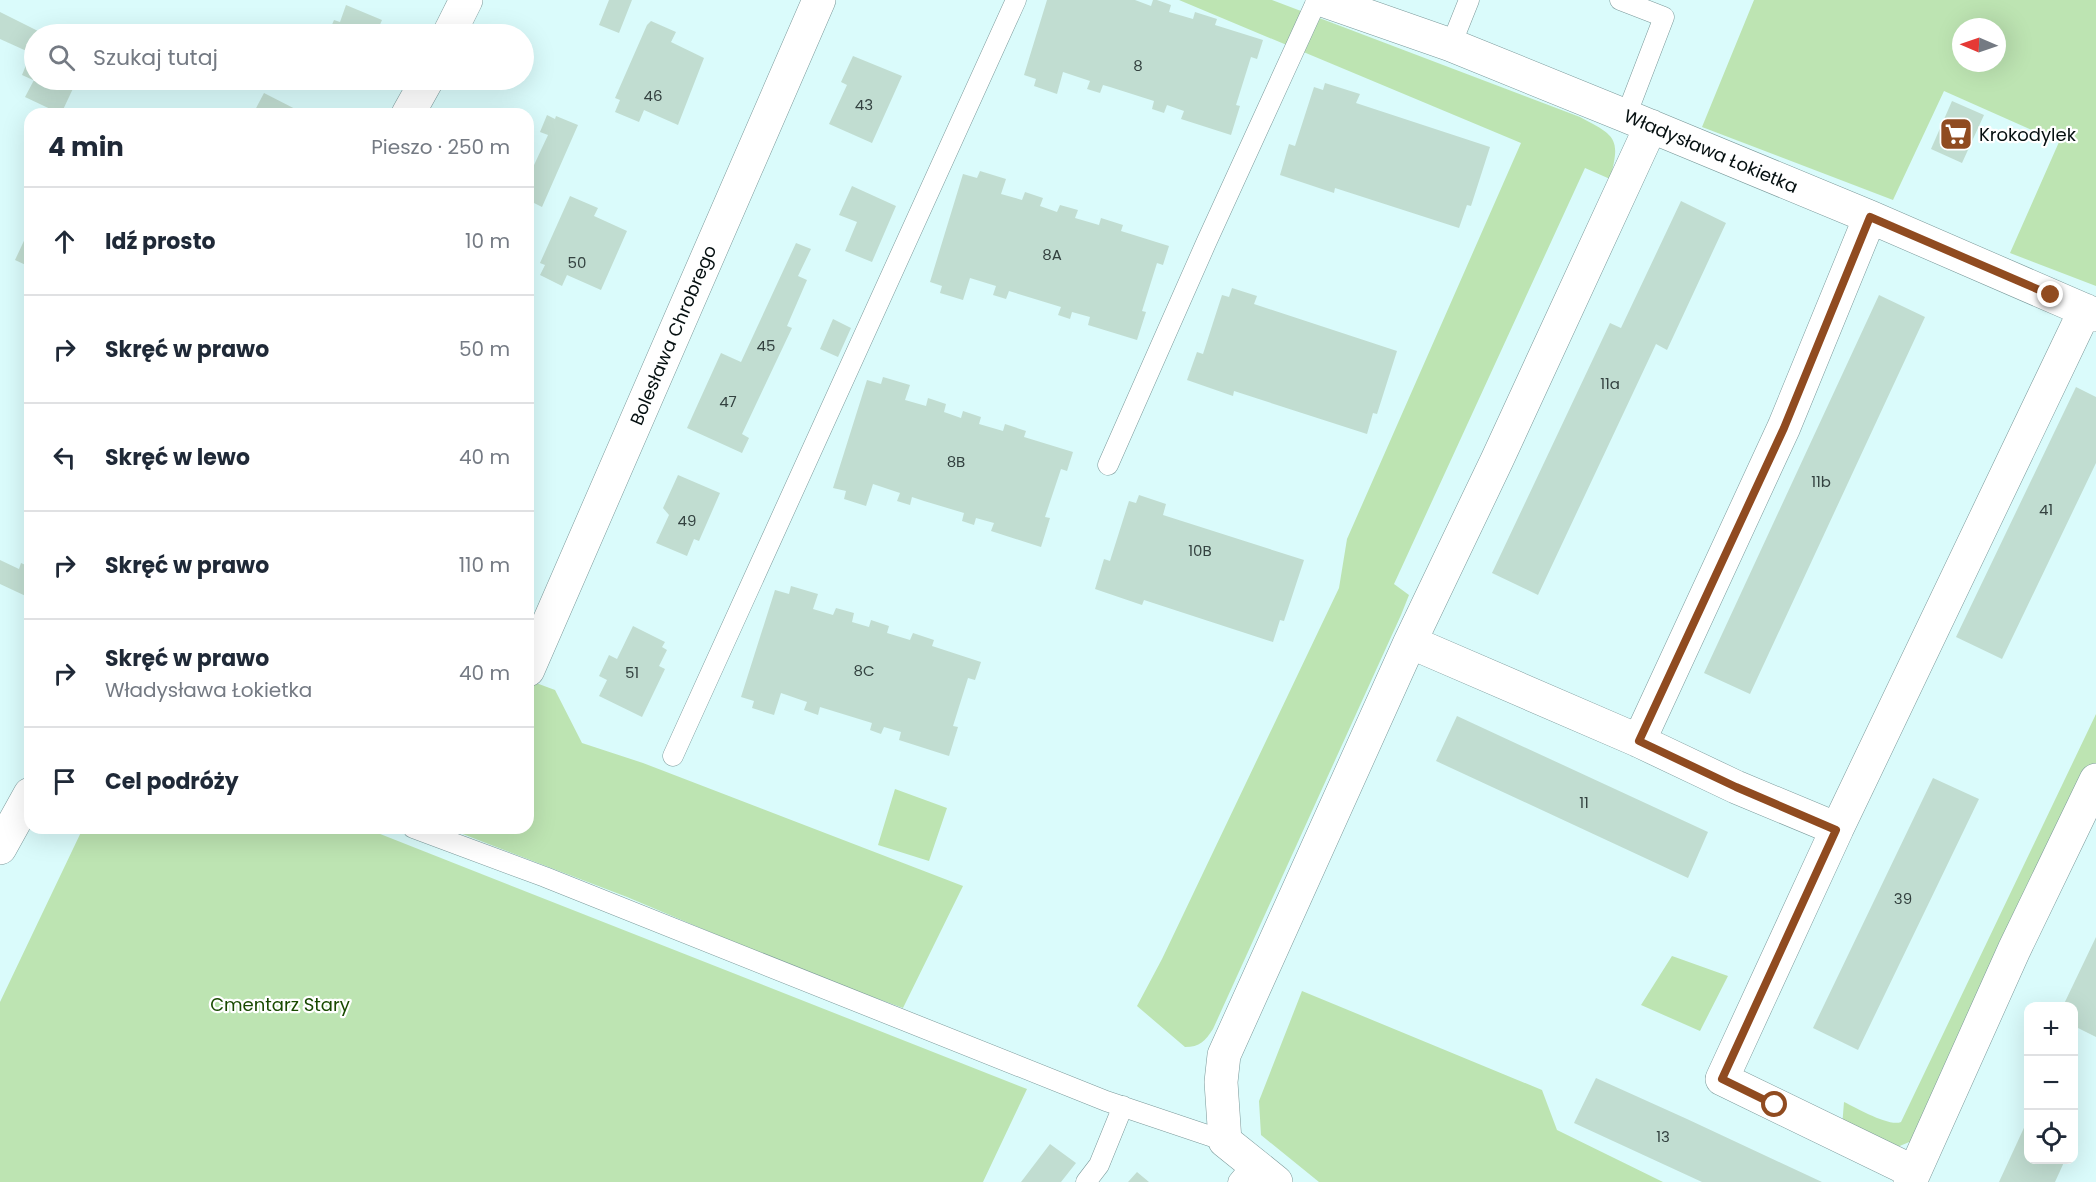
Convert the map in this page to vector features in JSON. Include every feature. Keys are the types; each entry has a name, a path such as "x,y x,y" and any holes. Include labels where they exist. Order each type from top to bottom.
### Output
{"street":[{"path":"454,24 466,0"},
{"name":"Bolesława Chrobrego","path":"534,656 819,0"},
{"name":"Władysława Łokietka","path":"1333,2 1451,45 1638,121 1870,217 2090,312"},
{"path":"411,108 421,90"},
{"path":"1256,1176 1225,1141 1221,1082 1224,1054 1410,642 1497,460 1638,121"},
{"path":"1639,741 1784,428 1870,217"},
{"path":"2090,312 1836,830 1722,1079 1912,1177 2014,950 2096,780"},
{"path":"1410,642 1639,741 1736,787 1836,830"},
{"path":"0,848 24,805"}],"lane":[{"path":"673,756 1016,0"},
{"path":"1451,45 1469,0"},
{"path":"1620,0 1664,17 1638,121"},
{"path":"1108,465 1206,243 1333,2"},
{"path":"429,834 1122,1106 1225,1141"},
{"path":"1086,1182 1099,1166 1122,1106"}],"green space":[{"path":"1179,0 1272,0 1580,117 1608,134 1615,146 1610,179 1585,168 1394,584 1409,595 1401,615 1213,1029 1202,1042 1195,1046 1185,1047 1137,1006 1162,959 1339,588 1347,539 1521,143"},
{"path":"1754,0 2096,0 2096,286 2010,253 2059,142 1944,91 1893,200 1702,127"},
{"path":"534,682 555,690 582,743 643,763 963,886 903,1008 807,973 627,897 463,834 534,834"},
{"path":"2096,714 2096,764 1914,1140 1895,1148 1842,1127 1844,1102 1889,1122 1901,1122"},
{"path":"895,789 947,808 929,861 878,845"},
{"name":"Cmentarz Stary","path":"80,834 380,834 1027,1089 983,1182 0,1182 0,1002"},
{"path":"1672,956 1728,976 1700,1031 1641,1005"},
{"path":"1302,991 1542,1090 1557,1130 1663,1182 1319,1182 1261,1135 1259,1101"}],"building":[{"path":"609,0 632,0 619,33 599,25"},
{"path":"1047,0 1135,0 1151,6 1153,0 1157,0 1171,5 1169,12 1193,19 1195,12 1217,19 1215,25 1263,40 1257,59 1251,57 1236,105 1240,106 1231,135 1181,119 1184,111 1167,105 1164,113 1152,109 1154,101 1110,87 1103,85 1100,93 1087,89 1090,81 1063,72 1057,94 1034,86 1036,79 1024,75"},
{"path":"346,5 382,20 380,24 332,24 334,20 340,22"},
{"path":"0,12 24,24 24,50 0,39"},
{"path":"651,21 676,32 671,42 704,58 678,125 644,110 639,122 615,112 620,100 615,98 647,25"},
{"path":"853,56 902,76 872,143 829,124 847,85 841,82"},
{"path":"1325,83 1360,94 1356,103 1490,147 1471,206 1467,205 1459,228 1335,188 1334,193 1280,175 1289,144 1295,146 1314,87 1323,90"},
{"path":"29,90 72,90 64,108 48,108 25,97"},
{"path":"264,93 293,108 256,108"},
{"name":"Krokodylek","path":"1952,101 1984,115 1962,163 1931,149"},
{"path":"547,115 555,119 556,116 578,125 542,207 534,203 534,165 548,135 540,132"},
{"path":"980,171 1006,179 1001,194 1022,200 1025,192 1043,198 1040,206 1057,212 1060,205 1078,210 1075,218 1099,225 1101,218 1123,225 1121,231 1169,246 1163,265 1157,263 1142,311 1146,312 1137,340 1088,325 1090,317 1072,312 1070,319 1058,315 1061,307 1009,291 1006,299 993,295 996,286 970,278 963,300 940,293 942,286 930,282 963,174 977,178"},
{"path":"852,186 896,206 872,262 845,251 857,222 839,215"},
{"path":"570,196 598,208 594,216 627,231 601,290 567,275 562,286 540,275 545,265 540,263"},
{"path":"1681,201 1726,223 1667,350 1656,344 1538,595 1492,573 1610,323 1621,328"},
{"path":"24,241 24,264 15,260"},
{"path":"796,243 811,249 798,276 807,280 787,326 792,328 742,434 749,438 742,453 687,428 721,353 741,362"},
{"path":"1232,288 1257,296 1254,304 1397,351 1377,414 1373,413 1367,434 1234,391 1233,396 1187,380 1197,352 1203,354 1222,295 1229,297"},
{"path":"1879,295 1925,317 1750,694 1704,673"},
{"path":"833,319 851,328 838,357 820,349"},
{"path":"883,377 910,385 905,400 926,406 928,398 946,404 944,412 961,418 963,411 981,417 979,424 1003,431 1005,424 1026,431 1024,437 1073,452 1067,471 1061,469 1045,517 1050,518 1041,547 991,531 994,523 976,518 974,525 962,521 964,513 912,497 910,505 897,501 900,493 873,484 866,506 844,499 846,491 833,488 867,380 881,384"},
{"path":"2076,387 2096,397 2096,463 2002,659 1956,637"},
{"path":"678,475 720,493 699,541 694,539 687,556 656,543 669,515 663,508"},
{"path":"1139,495 1166,504 1163,515 1304,560 1284,621 1280,620 1273,642 1144,600 1142,605 1095,589 1104,559 1110,561 1129,501 1136,503"},
{"path":"0,560 19,569 21,563 24,564 24,595 0,584"},
{"path":"791,586 818,594 813,609 833,615 836,608 854,613 852,622 869,627 871,620 889,626 887,633 910,640 913,633 934,640 932,646 981,662 975,680 968,678 953,726 958,727 949,756 899,740 901,732 884,727 881,734 870,730 872,723 820,707 818,715 804,710 807,702 781,693 774,715 752,708 754,701 741,697 775,590 789,594"},
{"path":"633,626 665,642 662,647 667,650 659,666 665,669 642,717 599,696 607,680 599,676 609,655 617,659"},
{"path":"1457,716 1708,832 1688,878 1436,761"},
{"path":"1933,778 1979,799 1858,1050 1813,1028"},
{"path":"2096,937 2096,1037 2078,1028 2078,1002 2065,1002"},
{"path":"1596,1078 1822,1182 1702,1182 1574,1123"},
{"path":"2024,1128 2024,1164 2063,1164 2055,1182 1999,1182"},
{"path":"1050,1144 1076,1163 1061,1182 1021,1182"},
{"path":"1137,1172 1149,1182 1128,1182"}],"place":[{"name":"Krokodylek","path":"1956,134"}],"route":[{"path":"1775,1105 1722,1079 1836,830 1736,787 1639,741 1784,428 1870,217 2051,295"}]}
